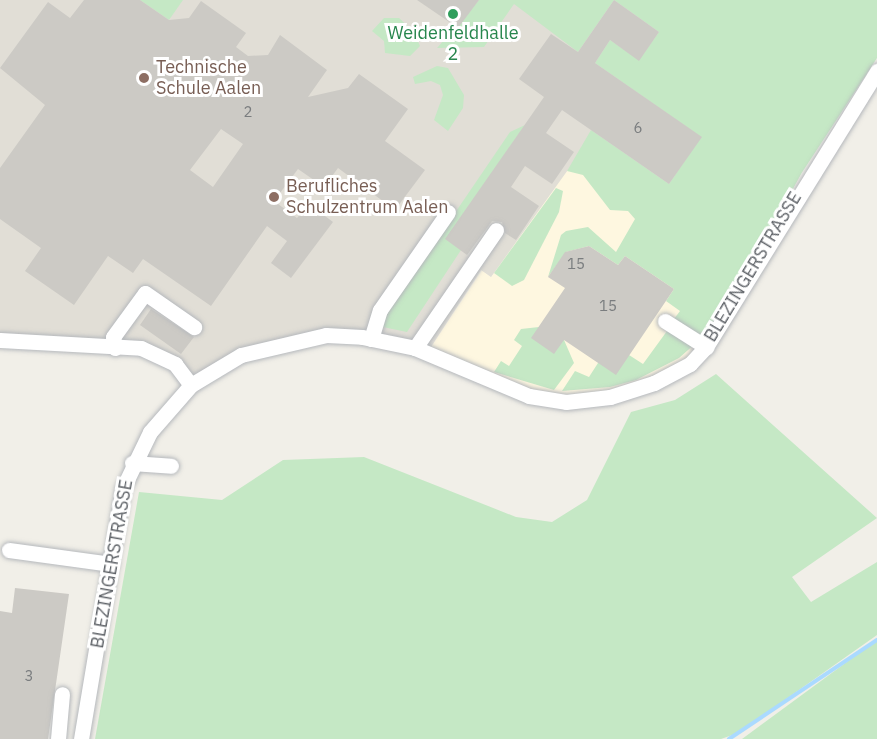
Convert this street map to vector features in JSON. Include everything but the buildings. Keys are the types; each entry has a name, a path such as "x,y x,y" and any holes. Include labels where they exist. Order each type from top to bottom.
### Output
{"street":[{"name":"BLEZINGERSTRASSE","path":"81,739 111,564 132,463 167,410 191,385 241,355 290,340 327,335 370,339 416,348 529,396 566,402 610,397 654,383 690,364 706,347 877,71"},
{"path":"370,339 380,310 448,212"},
{"path":"416,348 496,230"},
{"path":"115,348 113,337 145,293 194,327"},
{"path":"665,321 706,347"},
{"path":"0,340 141,348 175,364 191,385"},
{"path":"132,463 171,466"},
{"path":"9,550 111,564"},
{"path":"58,739 62,694"}],"shaded area":[{"name":"Berufliches Schulzentrum Aalen","path":"0,0 734,0 801,174 764,240 588,142 491,277 481,270 427,353 362,337 290,340 192,385 141,348 128,354 0,348"},
{"path":"588,141 717,230 700,342 690,364 654,383 566,402 427,353 482,270 491,277"}],"green space":[{"path":"140,0 183,0 169,20"},
{"path":"479,0 614,0 578,52 514,4 484,47 437,48"},
{"path":"614,0 877,0 877,58 801,174 734,297 700,342 674,319 680,311 666,301 674,289 625,256 618,265 589,246 566,252 548,277 561,235 566,231 588,227 616,252 635,219 628,211 610,210 583,175 567,171 591,130 669,184 701,137 595,63 610,40 639,60 659,32"},
{"path":"384,18 399,18 414,32 420,46 410,56 385,53 384,41 372,31"},
{"path":"437,66 448,68 464,95 463,108 448,131 434,120 443,95 440,85 431,81 415,84 413,77"},
{"path":"525,125 446,239 461,250 407,332 378,326 510,132"},
{"path":"556,188 563,191 559,212 524,280 512,286 494,273"},
{"path":"539,327 564,340 574,363 554,390 494,372 501,361 509,366 522,346 514,340 521,329"},
{"path":"667,331 696,343 679,358 636,380 610,387 562,391 575,371 589,377 598,363 629,355 643,364"},
{"path":"716,374 877,518 792,577 811,602 877,562 877,635 738,733 721,739 95,739 139,492 222,500 283,460 364,457 516,517 552,522 587,500 631,412 675,400"},
{"path":"877,641 877,739 742,739 859,653"}],"waterway":[{"path":"729,739 877,640"}],"place":[{"name":"Weidenfeldhalle 2","path":"453,14"},
{"name":"Technische Schule Aalen","path":"144,78"},
{"name":"Berufliches Schulzentrum Aalen","path":"274,197"}]}
